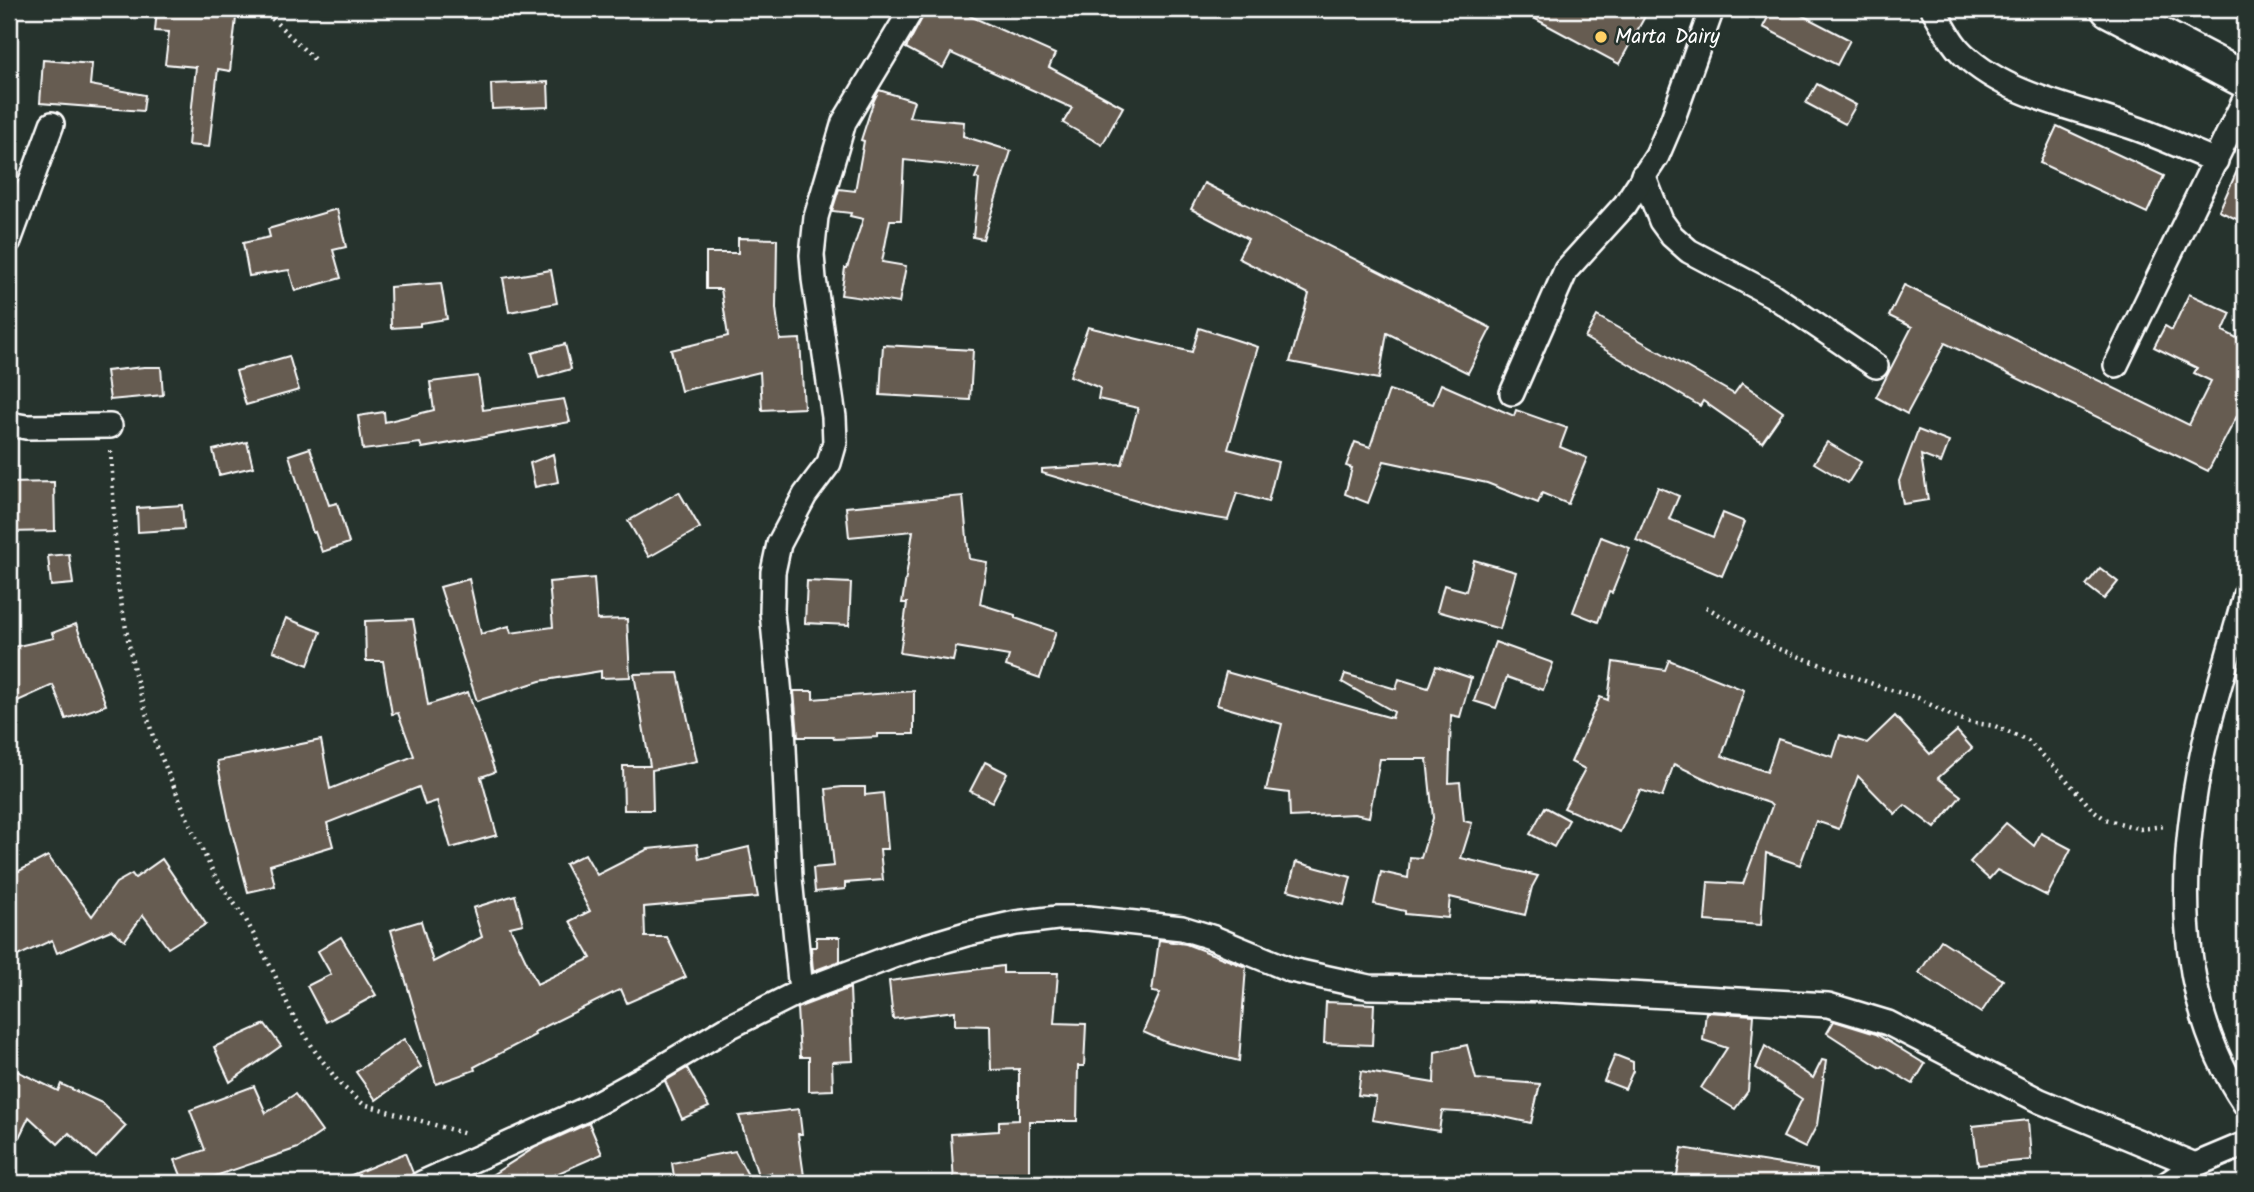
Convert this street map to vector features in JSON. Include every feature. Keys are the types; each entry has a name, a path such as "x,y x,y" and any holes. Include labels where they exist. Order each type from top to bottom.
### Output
{"main road":[{"path":"2109,9 2245,80"}],"street":[{"path":"801,991 790,878 783,726 772,612 773,572 779,544 805,495 829,463 835,442 834,416 813,267 816,217 844,121 912,9"},
{"path":"1512,393 1566,270 1625,205 1657,156 1712,9"},
{"path":"1933,9 1950,40 1963,54 2005,83 2033,95 2135,128 2216,161"},
{"path":"2116,365 2245,99"},
{"path":"9,241 52,124"},
{"path":"1643,175 1661,220 1672,236 1689,251 1772,295 1876,366"},
{"path":"9,424 26,427 110,426"},
{"path":"2245,595 2206,736 2190,823 2187,903 2190,962 2204,1026 2229,1081 2245,1104"},
{"path":"422,1183 586,1109 729,1027 801,991 896,955 966,934 1016,923 1057,918 1088,918 1182,928 1211,937 1290,970 1369,987 1557,990 1828,1005 1888,1023 2040,1101 2195,1165"},
{"path":"2168,1183 2195,1165 2245,1144"}],"path":[{"path":"261,9 317,62"},
{"path":"110,426 117,581 134,671 154,740 209,864 246,920 291,1012 315,1051 340,1084 363,1104 447,1130 512,1143"},
{"path":"1706,607 1776,648 1918,698 1952,716 1995,726 2021,737 2042,752 2083,800 2105,819 2140,829 2190,823"}],"building":[{"path":"157,9 237,9 230,71 218,69 209,147 188,145 196,67 165,64 169,32 155,31"},
{"path":"927,9 974,9 970,16 1055,54 1049,67 1123,107 1102,145 1063,123 1072,108 951,53 943,68 906,48"},
{"name":"Marta Dairy","path":"1517,9 1649,9 1619,64"},
{"path":"1772,9 1790,9 1850,40 1837,65 1763,27"},
{"path":"43,60 92,64 90,85 145,95 143,111 40,103"},
{"path":"548,82 549,107 492,109 491,84"},
{"path":"1817,84 1856,105 1845,124 1806,103"},
{"path":"879,90 914,101 909,117 964,122 963,136 1011,151 983,239 973,237 979,179 975,178 979,168 904,160 901,220 890,220 882,262 906,266 899,303 841,295 845,268 863,219 850,216 851,213 832,211 839,189 855,191 864,141 861,140"},
{"path":"2057,126 2164,176 2147,213 2040,163"},
{"path":"2245,153 2245,223 2219,211"},
{"path":"1204,183 1491,328 1468,373 1387,333 1379,379 1290,362 1309,294 1238,258 1248,239 1191,209"},
{"path":"337,209 346,247 333,250 341,278 295,291 289,270 249,276 243,243 270,237 268,229"},
{"path":"738,238 777,239 776,308 780,340 800,339 804,408 762,410 760,372 681,391 671,350 728,336 721,289 706,289 706,253 738,253"},
{"path":"551,270 557,303 509,312 503,278"},
{"path":"441,283 447,319 420,323 420,326 391,328 390,287"},
{"path":"1904,285 2189,425 2211,381 2194,373 2197,368 2154,347 2165,326 2172,330 2189,294 2231,313 2223,331 2245,342 2245,401 2208,471 1945,343 1907,414 1876,397 1912,327 1889,316"},
{"path":"1597,316 1734,394 1742,383 1783,412 1762,442 1703,401 1700,406 1585,338"},
{"path":"1088,327 1192,352 1199,328 1258,347 1228,449 1278,462 1268,502 1237,493 1228,520 1167,510 1042,473 1042,469 1122,464 1138,408 1098,399 1100,388 1070,376"},
{"path":"565,344 571,369 539,378 532,353"},
{"path":"883,345 973,350 970,400 880,395"},
{"path":"289,356 299,390 246,405 236,371"},
{"path":"161,367 163,395 110,400 106,371"},
{"path":"478,376 483,410 564,399 570,422 422,448 420,443 363,450 358,416 384,412 385,422 434,410 430,382"},
{"path":"1441,384 1514,416 1516,410 1567,428 1560,447 1587,458 1568,504 1542,493 1538,503 1487,483 1384,461 1368,503 1345,494 1352,468 1346,466 1355,442 1370,447 1389,390 1433,404"},
{"path":"1918,430 1949,442 1941,463 1921,455 1928,500 1903,504 1899,481"},
{"path":"247,442 253,467 219,475 213,450"},
{"path":"1827,442 1861,462 1848,483 1814,463"},
{"path":"310,448 329,505 337,503 349,543 322,552 315,532 313,533 289,455"},
{"path":"553,454 558,482 535,487 530,463"},
{"path":"54,482 55,531 9,532 9,483"},
{"path":"1658,487 1679,496 1669,519 1713,537 1723,513 1745,522 1722,576 1636,540"},
{"path":"679,492 700,528 649,557 628,521"},
{"path":"963,496 969,559 987,562 980,604 1056,632 1040,678 1006,666 1009,656 956,647 953,661 900,653 907,603 902,603 913,531 849,537 846,507"},
{"path":"182,505 184,529 138,532 137,508"},
{"path":"1601,537 1630,548 1598,622 1573,612"},
{"path":"69,554 73,584 51,586 48,556"},
{"path":"1474,560 1516,572 1500,629 1437,611 1444,585 1466,591"},
{"path":"2100,568 2118,582 2104,599 2086,585"},
{"path":"594,578 597,620 627,619 630,677 601,678 601,671 540,681 477,701 440,587 469,579 481,634 509,626 511,633 553,627 549,582"},
{"path":"807,581 851,583 849,625 805,623"},
{"path":"286,618 321,632 308,665 273,651"},
{"path":"413,619 428,705 468,692 495,772 481,777 497,835 451,848 437,801 425,805 419,787 327,823 333,846 270,865 275,886 248,892 217,761 321,740 330,789 414,756 398,713 392,714 383,661 366,661 365,621"},
{"path":"76,624 106,705 66,719 53,685 9,705 9,648 54,638 52,633"},
{"path":"1495,642 1553,663 1543,690 1507,677 1496,708 1474,701"},
{"path":"1669,660 1744,690 1722,756 1767,772 1778,739 1833,757 1840,735 1867,743 1895,716 1930,754 1957,731 1972,748 1938,778 1961,796 1935,828 1905,805 1895,814 1858,776 1839,829 1816,821 1800,865 1766,853 1761,925 1705,921 1708,882 1743,884 1772,806 1769,803 1727,789 1674,764 1662,797 1640,790 1620,832 1564,808 1585,769 1571,762 1600,697 1608,700 1613,662 1665,670"},
{"path":"1436,666 1471,678 1460,717 1451,715 1449,783 1460,782 1464,821 1472,823 1461,858 1538,876 1532,887 1525,915 1450,897 1448,918 1405,914 1405,911 1374,904 1381,872 1408,878 1410,857 1421,858 1433,818 1427,759 1380,759 1369,817 1354,814 1290,817 1289,793 1266,790 1282,724 1217,705 1226,672 1392,718 1394,712 1342,682 1345,674 1396,689 1399,679 1428,688"},
{"path":"678,673 697,761 652,770 653,810 624,810 623,766 650,766 634,674"},
{"path":"794,691 813,691 813,699 914,691 914,734 878,734 878,737 834,739 798,737"},
{"path":"985,762 1007,773 992,802 970,791"},
{"path":"865,787 865,795 883,793 888,849 880,849 883,880 845,883 845,889 815,892 813,868 834,866 826,789"},
{"path":"1545,807 1569,820 1554,847 1530,834"},
{"path":"2006,823 2034,846 2041,833 2071,849 2047,896 1997,870 1989,879 1970,862"},
{"path":"697,844 699,859 749,847 758,897 644,907 645,937 667,937 686,977 627,1003 621,989 534,1032 535,1035 474,1067 475,1070 436,1084 391,930 421,921 433,962 482,937 473,908 515,895 523,924 510,927 537,984 591,958 570,921 590,911 565,864 585,854 597,875 648,849"},
{"path":"48,856 92,916 116,883 132,874 135,878 162,859 206,924 168,948 143,915 125,940 111,930 57,953 52,940 9,960 9,921 17,917 9,900 9,876"},
{"path":"1296,862 1351,877 1344,905 1288,890"},
{"path":"341,937 376,995 326,1022 307,986 331,974 318,951"},
{"path":"816,937 840,937 840,961 813,971 811,947 816,947"},
{"path":"1159,940 1186,944 1246,967 1239,1061 1168,1043 1143,1032 1160,993 1152,992"},
{"path":"1941,940 2003,980 1981,1013 1919,973"},
{"path":"1003,966 1003,973 1058,973 1054,1023 1086,1024 1084,1066 1078,1066 1077,1121 1029,1121 1029,1183 954,1183 951,1134 999,1131 999,1121 1019,1120 1019,1069 991,1070 990,1026 955,1025 955,1011 893,1019 889,981"},
{"path":"850,988 853,1061 832,1062 833,1090 809,1091 809,1057 800,1057 797,1008"},
{"path":"1326,1002 1374,1004 1372,1045 1324,1043"},
{"path":"1706,1012 1754,1015 1748,1091 1735,1109 1701,1088 1727,1048 1703,1040"},
{"path":"1834,1021 1876,1034 1925,1064 1913,1084 1883,1066 1881,1068 1827,1033"},
{"path":"265,1024 281,1046 230,1082 214,1047"},
{"path":"404,1039 421,1067 376,1100 356,1072"},
{"path":"1467,1045 1476,1079 1540,1084 1531,1123 1490,1114 1442,1111 1439,1131 1372,1120 1376,1097 1358,1095 1361,1071 1434,1083 1435,1052"},
{"path":"1765,1046 1813,1078 1822,1060 1826,1061 1817,1125 1805,1148 1783,1137 1802,1099 1756,1068"},
{"path":"1615,1055 1633,1062 1633,1071 1625,1089 1604,1081"},
{"path":"687,1068 709,1107 682,1119 665,1081"},
{"path":"15,1070 58,1091 61,1084 102,1103 126,1126 96,1158 69,1133 58,1144 29,1117 9,1158 9,1082"},
{"path":"254,1086 266,1113 295,1094 322,1132 298,1148 195,1183 184,1183 175,1160 205,1150 190,1110"},
{"path":"799,1109 802,1134 798,1134 805,1183 773,1183 771,1173 758,1175 739,1116"},
{"path":"2028,1120 2031,1160 1978,1165 1973,1126"},
{"path":"589,1123 602,1154 549,1177 551,1183 479,1183 536,1147"},
{"path":"1682,1148 1817,1170 1816,1183 1695,1183 1676,1180"},
{"path":"735,1151 749,1177 713,1183 675,1183 672,1163"},
{"path":"405,1153 413,1173 408,1183 332,1183"}],"place":[{"name":"Marta Dairy","path":"1601,37"}]}
